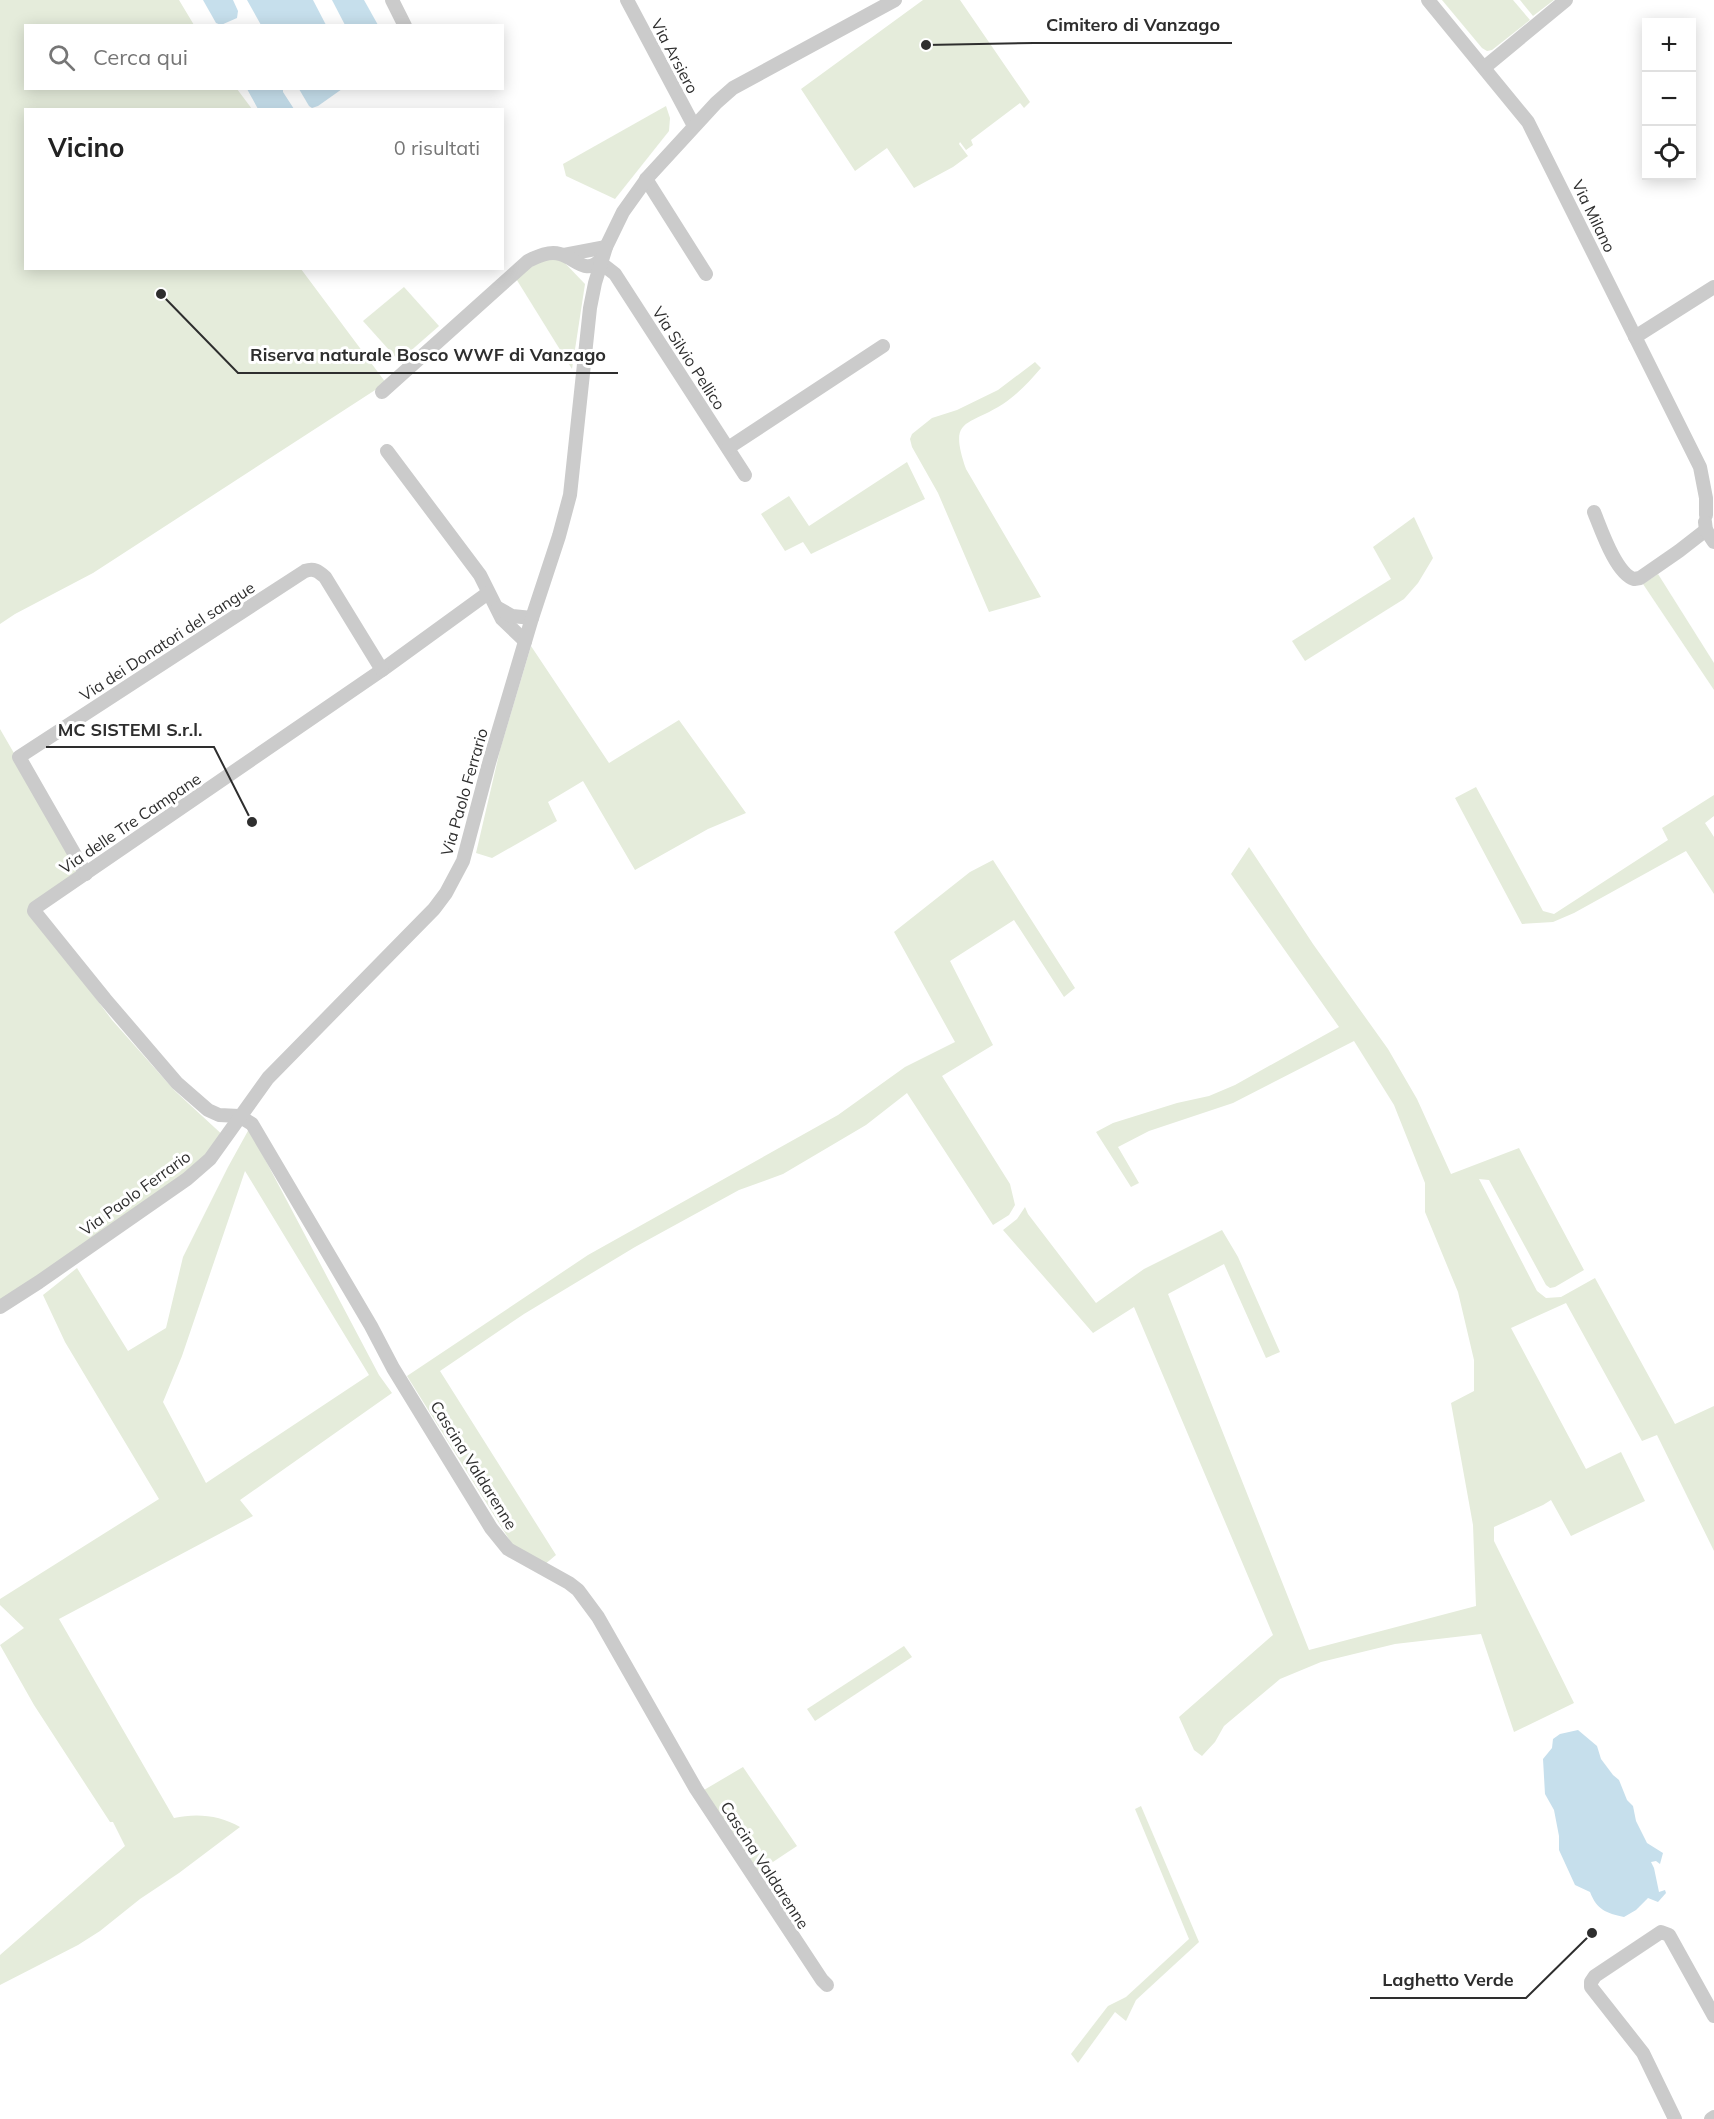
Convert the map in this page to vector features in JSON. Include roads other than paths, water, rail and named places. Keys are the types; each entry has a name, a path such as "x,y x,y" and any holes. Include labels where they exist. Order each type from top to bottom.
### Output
{"street":[{"path":"392,0 404,24"},
{"name":"Via Arsiero","path":"627,0 694,126"},
{"name":"Via Paolo Ferrario","path":"0,1307 187,1179 210,1159 268,1077 434,909 446,893 463,861 489,763 570,495 593,291 600,256 623,212 646,179 724,95 742,82 895,0"},
{"name":"Via Milano","path":"1428,0 1528,122 1700,466 1710,510 1706,530"},
{"path":"1485,67 1566,0"},
{"path":"646,179 706,274"},
{"path":"382,392 520,266 550,253 600,256 594,266 583,266"},
{"path":"564,255 583,266 590,277 593,291"},
{"name":"Via Silvio Pellico","path":"600,256 606,267 615,274 745,475"},
{"path":"1635,337 1714,287"},
{"path":"728,448 883,346"},
{"path":"387,451 480,575 508,627 525,641"},
{"name":"Via Milano","path":"1700,466 1714,480"},
{"path":"1594,512 1625,574 1634,579 1679,552 1706,530 1714,542"},
{"name":"Via dei Donatori del sangue","path":"86,874 19,757 305,571 316,570 325,577 382,670"},
{"name":"Via delle Tre Campane","path":"239,1116 219,1115 208,1110 177,1083 34,912 35,908 382,670 488,593"},
{"path":"497,607 512,616 532,618"},
{"name":"Cascina Valdarenne","path":"239,1116 252,1124 371,1326 393,1368 491,1528 508,1549 569,1582 578,1590 591,1608 696,1789 778,1916 827,1985"},
{"path":"1675,2119 1644,2053 1591,1987 1591,1982 1595,1976 1661,1932 1669,1935 1714,2016"}],"water":[{"path":"203,0 233,0 238,11 237,18 223,24 216,23"},
{"path":"247,0 313,0 325,24 260,24"},
{"path":"332,0 364,0 377,24 344,24"},
{"path":"248,90 283,90 293,108 257,108"},
{"path":"300,90 341,90 318,106 312,108"},
{"path":"1578,1730 1597,1746 1601,1759 1619,1780 1627,1800 1633,1806 1636,1821 1647,1843 1663,1853 1660,1864 1656,1861 1651,1862 1659,1892 1665,1890 1666,1893 1658,1902 1648,1898 1636,1910 1624,1917 1603,1910 1590,1892 1575,1885 1559,1850 1554,1810 1545,1794 1543,1759 1552,1748 1553,1739 1560,1734"}],"place":[{"name":"Cimitero di Vanzago","path":"926,45"},
{"name":"Riserva naturale Bosco WWF di Vanzago","path":"161,294"},
{"name":"MC SISTEMI S.r.l.","path":"252,822"},
{"name":"Laghetto Verde","path":"1592,1933"}]}
